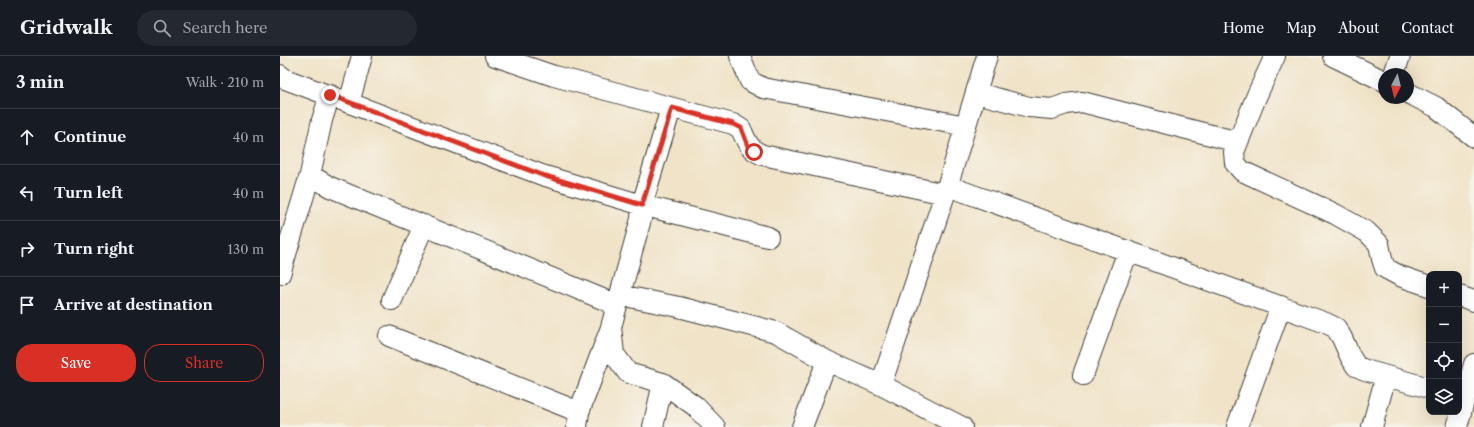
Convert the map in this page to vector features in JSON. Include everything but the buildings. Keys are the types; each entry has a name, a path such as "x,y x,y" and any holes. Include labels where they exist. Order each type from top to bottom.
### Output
{"street":[{"path":"349,103 362,56"},
{"path":"495,56 554,76 733,124 741,128 748,146 754,152 763,155 947,190 1128,251 1326,323 1336,328 1356,366 1365,370 1426,387"},
{"path":"740,56 750,81 763,88 966,126"},
{"path":"881,385 947,190 987,56"},
{"path":"1275,56 1234,152 1234,163 1242,171 1335,214 1367,232 1379,244 1385,268 1400,276 1426,285"},
{"path":"1333,56 1378,78"},
{"path":"1396,68 1400,56"},
{"path":"280,75 285,79 542,175 642,205 768,237"},
{"path":"977,93 1029,107 1052,109 1066,104 1082,102 1238,142"},
{"path":"280,274 310,175 322,120 330,95"},
{"path":"1414,96 1436,107 1474,137"},
{"path":"389,336 578,420 612,327 641,218 642,205 672,108"},
{"path":"310,175 330,187 619,300 678,307 776,332 827,361 881,385 962,427"},
{"path":"392,300 424,225"},
{"path":"1083,375 1128,251"},
{"path":"1462,297 1474,301"},
{"path":"1237,427 1281,306"},
{"path":"612,327 614,354 628,373 663,383 695,406 715,427"},
{"path":"802,427 827,361"},
{"path":"1462,397 1474,364"},
{"path":"1372,427 1386,376"},
{"path":"653,427 663,383"},
{"path":"1457,427 1459,415"}],"route":[{"path":"330,95 542,175 642,205 672,108 733,124 741,128 748,146 754,152"}]}
